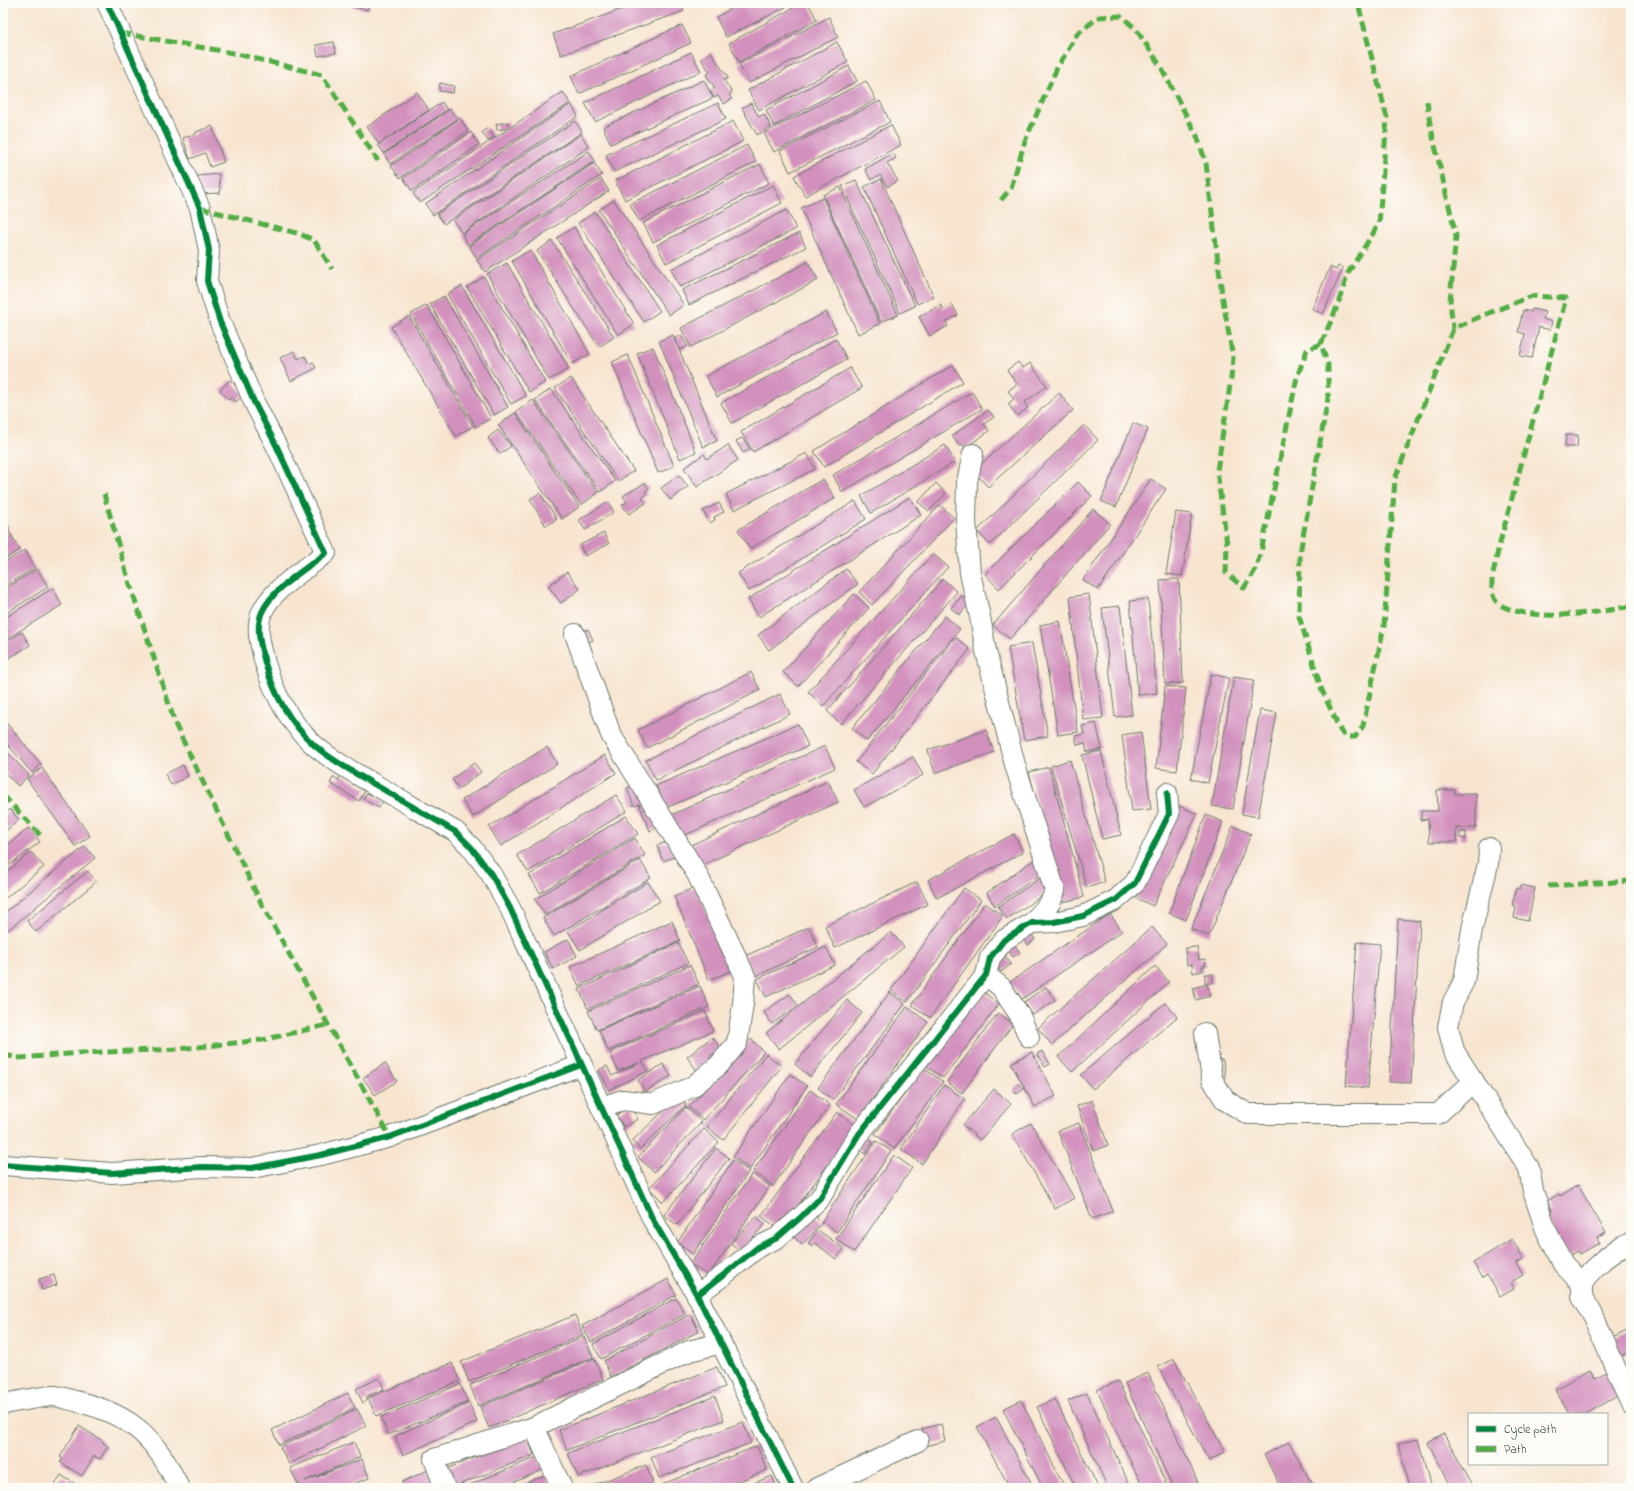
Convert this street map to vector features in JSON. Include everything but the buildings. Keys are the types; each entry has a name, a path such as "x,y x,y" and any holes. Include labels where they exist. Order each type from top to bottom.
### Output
{"street":[{"path":"106,3 200,208 209,250 207,280 220,322 254,402 277,447 326,554 297,575 275,594 262,612 259,625 260,642 269,676 281,703 294,723 314,745 347,768 456,832 471,847 491,874 510,908 653,1220 697,1295 793,1488"},
{"path":"697,1295 758,1247 777,1238 820,1198 859,1134 986,975 990,958 1004,940 1032,923 1050,902 1055,892 1015,765 986,651 970,574 966,521 967,482 973,454"},
{"path":"575,634 611,735 697,874 745,976 743,1004 737,1043 719,1065 692,1087 653,1104 624,1100 601,1107"},
{"path":"1032,923 1054,922 1083,916 1116,900 1135,883 1169,814 1167,793"},
{"path":"1489,848 1488,864 1472,929 1464,981 1453,1002 1448,1027 1454,1051 1529,1168 1533,1191 1546,1230 1562,1264 1582,1284"},
{"path":"986,975 1001,987 1019,1014 1029,1037"},
{"path":"1205,1033 1212,1079 1225,1100 1248,1114 1438,1114 1474,1081"},
{"path":"3,1165 112,1174 202,1167 252,1168 321,1155 390,1137 581,1065"},
{"path":"1631,1242 1622,1246 1604,1259 1582,1284 1582,1297 1592,1314 1631,1404"},
{"path":"445,1488 434,1459 534,1426 689,1351 721,1343"},
{"path":"3,1404 55,1396 100,1407 133,1425 154,1444 170,1467 180,1488"},
{"path":"534,1426 562,1488"},
{"path":"817,1488 918,1441"}],"marked path":[{"path":"1321,344 1337,307 1348,273 1379,224 1387,118 1358,3"},
{"path":"1001,200 1011,188 1025,141 1057,68 1078,33 1099,17 1121,16 1136,29 1161,67 1197,136 1206,163 1222,294 1233,358 1217,471 1227,544 1226,573 1244,588 1254,572 1261,552 1297,377 1307,350 1321,344 1328,365 1328,398 1300,553 1299,616 1321,688 1340,730 1345,737 1355,737 1363,726 1384,626 1395,479 1453,329 1479,317 1532,296 1566,298 1498,550 1492,581 1492,593 1494,598 1505,608 1524,613 1545,615 1587,613 1631,606"},
{"path":"121,33 233,53 322,75 378,161"},
{"path":"1427,101 1430,124 1456,236 1450,300 1453,329"},
{"path":"200,208 297,233 314,240 332,269"},
{"path":"104,494 126,572 176,726 261,903 390,1137"},
{"path":"3,795 40,835"},
{"path":"1548,886 1631,881"},
{"path":"3,1055 20,1058 81,1053 179,1049 262,1040 327,1025"}],"cycle path":[{"path":"107,3 200,208 209,250 207,281 220,322 254,402 277,447 326,553 282,587 267,603 262,612 259,624 259,638 265,663 278,697 290,718 314,745 342,766 456,832 471,847 491,874 510,908 653,1220 697,1295 793,1488"},
{"path":"697,1295 758,1247 777,1238 820,1198 859,1134 986,975 990,958 1004,940 1032,923 1054,922 1083,916 1116,900 1135,883 1169,814 1167,793"},
{"path":"3,1165 112,1173 202,1167 252,1168 321,1155 390,1137 581,1065"}]}
